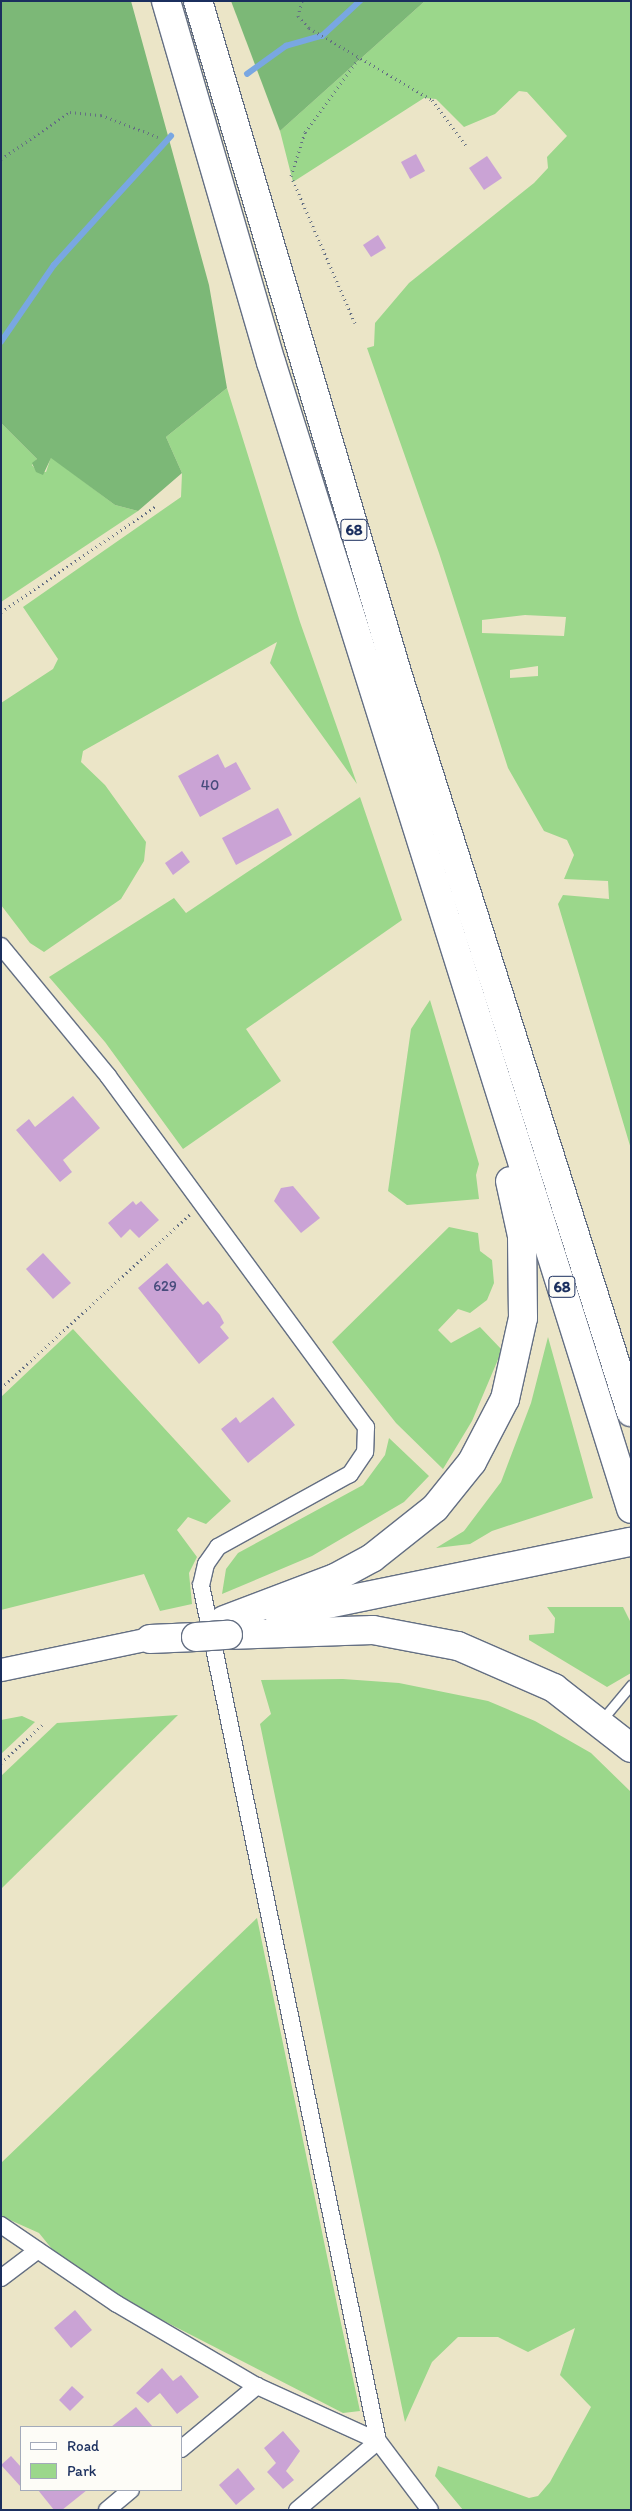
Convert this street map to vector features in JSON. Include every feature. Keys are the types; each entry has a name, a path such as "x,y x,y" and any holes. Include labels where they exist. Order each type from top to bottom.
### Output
{"highway":[{"name":"68","path":"166,1 271,362 631,1508"},
{"name":"68","path":"198,1 399,679 631,1412"},
{"path":"226,1626 335,1578 390,1546 454,1486 495,1421 519,1348 525,1289 518,1210 489,1112 491,1065"},
{"path":"150,1639 196,1634 226,1626 631,1542"},
{"path":"226,1626 345,1629 430,1639 531,1675 601,1722 631,1748"}],"main road":[{"path":"1,1670 150,1639"}],"street":[{"path":"1,946 108,1076 359,1412 368,1436 362,1460 350,1474 218,1547 206,1564 201,1585 378,2441 430,2510"},
{"path":"1,2225 148,2323 257,2386 378,2441"},
{"path":"1,2278 38,2250"},
{"path":"182,2448 257,2386"},
{"path":"297,2510 378,2441"},
{"path":"107,2510 130,2491"}],"lane":[{"path":"601,1722 631,1685"}],"path":[{"path":"302,1 298,16 359,58 432,100 467,147"},
{"path":"354,323 291,176 306,132 359,58"},
{"path":"1,159 70,112 101,115 158,138"},
{"path":"1,612 157,505"},
{"path":"1,1388 203,1204"},
{"path":"1,1764 42,1726"}],"green space":[{"path":"1,1 131,1 209,285 227,388 166,437 182,473 138,511 115,505 51,458 43,475 36,472 32,463 37,459 1,423"},
{"path":"231,1 425,1 280,131"},
{"path":"425,1 631,1 631,1149 558,904 563,895 609,899 608,881 564,879 574,855 567,840 544,831 508,768 439,553 367,348 374,346 375,323 409,283 534,183 548,168 547,157 567,136 527,92 519,91 495,114 464,127 436,99 424,98 293,182 280,131","holes":["525,615 566,617 564,636 482,633 482,620","538,666 538,676 510,678 510,670"]},
{"path":"227,388 300,622 357,784 270,663 277,642 83,751 81,762 105,785 146,842 144,861 121,899 44,952 30,943 1,905 1,703 53,669 58,659 23,607 181,497 182,473 166,437"},
{"path":"1,423 37,459 32,465 36,470 46,472 51,457 115,505 138,511 1,602"},
{"path":"360,797 402,920 246,1029 281,1081 183,1149 105,1042 49,977 174,898 186,913"},
{"path":"430,1000 479,1164 476,1175 479,1199 407,1205 388,1191 411,1029"},
{"path":"449,1227 478,1233 480,1251 492,1260 494,1283 487,1300 470,1313 458,1309 438,1330 451,1343 480,1327 502,1350 472,1421 443,1469 396,1423 332,1342"},
{"path":"73,1329 231,1501 206,1524 188,1517 177,1530 197,1557 189,1573 192,1604 160,1611 144,1574 1,1610 1,1397"},
{"path":"548,1337 593,1498 492,1531 470,1544 436,1548 464,1531 501,1482 531,1403"},
{"path":"389,1438 429,1476 404,1502 312,1556 222,1594 226,1569 238,1553 363,1485 385,1455"},
{"path":"547,1607 623,1607 631,1623 631,1673 607,1687 529,1640 529,1635 554,1633 555,1618"},
{"path":"343,1679 399,1683 488,1701 535,1721 591,1753 631,1792 631,2510 463,2510 435,2476 438,2466 529,2498 538,2496 550,2482 591,2407 560,2375 575,2328 528,2352 498,2337 458,2337 432,2362 405,2422 260,1724 271,1714 261,1680"},
{"path":"178,1715 1,1889 1,1776 57,1723"},
{"path":"22,1716 35,1722 1,1754 1,1720"},
{"path":"257,1918 360,2411 343,2413 125,2301 52,2249 39,2233 1,2216 1,2163"}],"building":[{"path":"416,154 425,171 410,179 401,162"},
{"path":"487,156 502,178 484,190 469,168"},
{"path":"378,235 386,248 371,257 363,245"},
{"path":"218,754 225,768 236,762 251,789 200,817 178,776"},
{"path":"278,808 292,835 236,865 222,838"},
{"path":"182,851 190,862 173,875 165,863"},
{"path":"73,1096 100,1128 63,1160 72,1172 60,1182 16,1130 29,1119 35,1127"},
{"path":"293,1186 320,1218 301,1233 274,1201 281,1188"},
{"path":"133,1201 136,1205 141,1201 159,1220 139,1238 130,1229 121,1238 108,1223"},
{"path":"43,1253 71,1283 53,1299 26,1269"},
{"path":"167,1263 203,1305 208,1301 220,1315 224,1323 220,1327 229,1338 199,1364 138,1288"},
{"path":"273,1397 295,1425 248,1463 221,1429 236,1417 240,1423"},
{"path":"75,2310 92,2330 71,2348 54,2328"},
{"path":"162,2368 173,2381 181,2375 199,2397 177,2414 160,2393 148,2403 136,2393"},
{"path":"72,2386 84,2397 70,2411 59,2400"},
{"path":"136,2407 152,2426 112,2426"},
{"path":"283,2431 300,2451 286,2471 294,2480 283,2489 267,2472 276,2463 264,2448"},
{"path":"11,2456 20,2466 20,2486 1,2465"},
{"path":"238,2468 255,2489 236,2505 219,2485"},
{"path":"39,2491 86,2491 62,2510 54,2510"}],"waterway":[{"path":"247,74 286,46 322,36 360,1"},
{"path":"1,342 54,265 171,136"}]}
